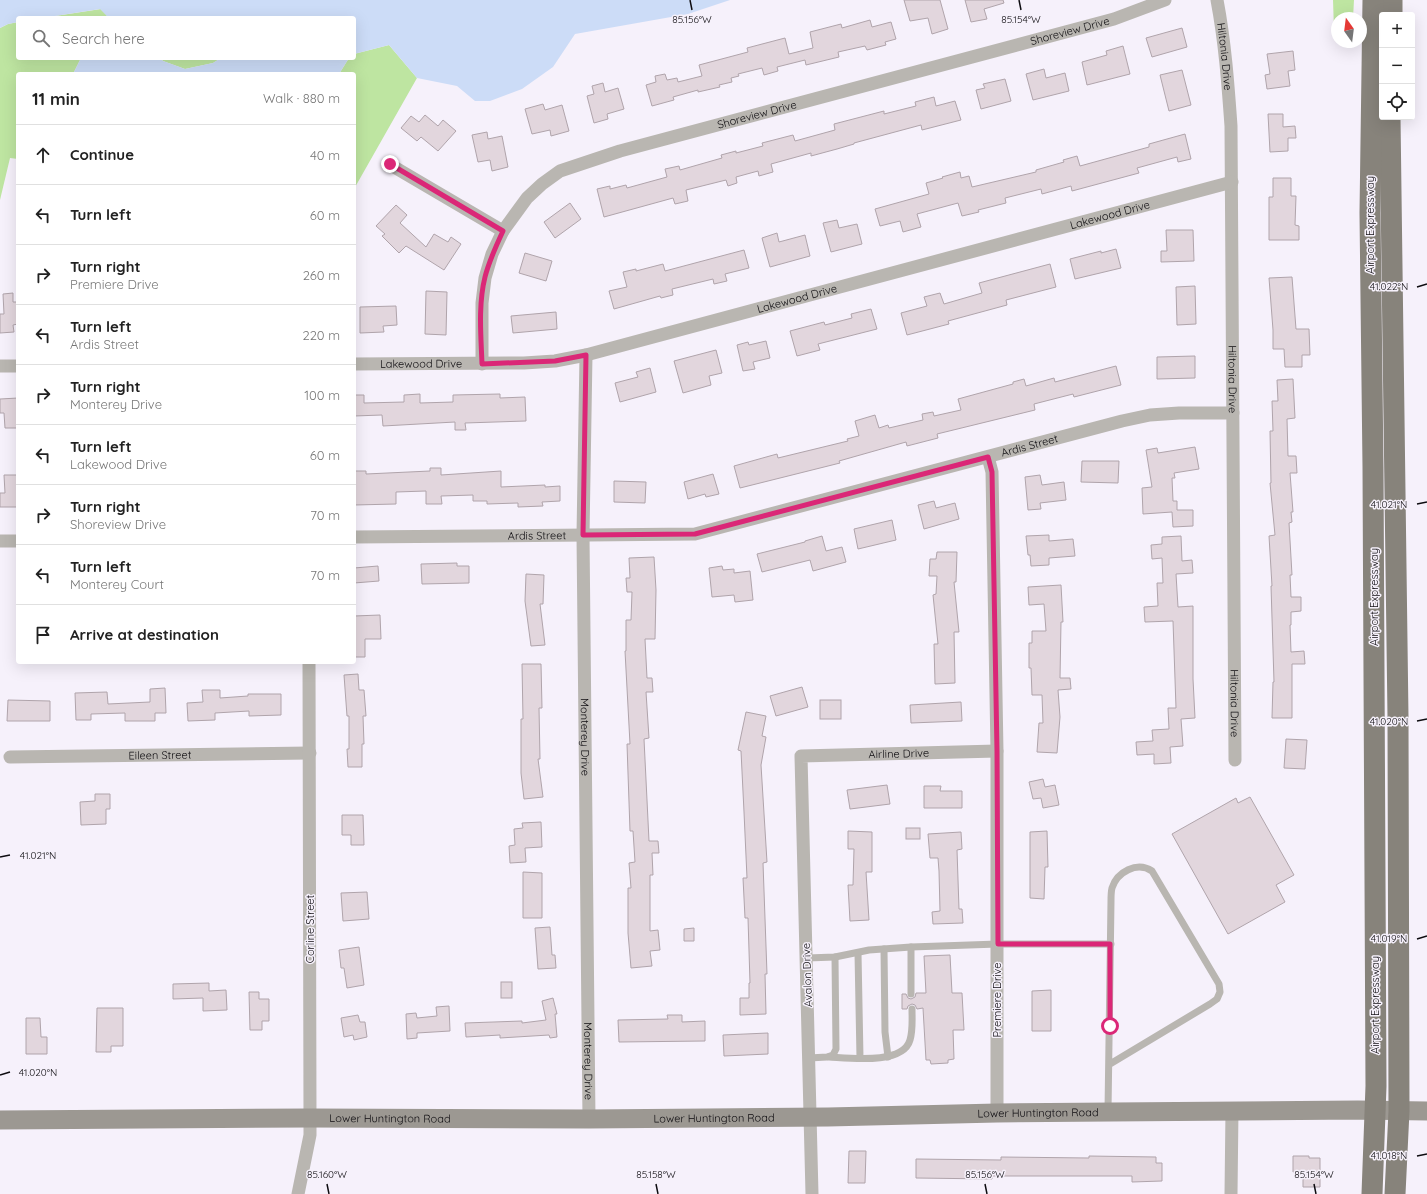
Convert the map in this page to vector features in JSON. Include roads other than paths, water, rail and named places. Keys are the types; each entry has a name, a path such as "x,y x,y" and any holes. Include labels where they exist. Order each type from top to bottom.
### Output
{"main road":[{"name":"Airport Expressway","path":"1372,1194 1375,1110 1373,499 1370,213 1373,0"},
{"path":"1392,0 1392,12"},
{"name":"Airport Expressway","path":"1390,120 1398,716 1399,1111 1395,1194"},
{"name":"Lower Huntington Road","path":"0,1120 310,1118 589,1119 1232,1110 1427,1111"}],"street":[{"name":"Shoreview Drive","path":"482,364 482,302 485,278 492,254 503,231 527,198 542,184 560,171 620,151 1114,19 1165,0"},
{"name":"Hiltonia Drive","path":"1217,0 1228,74 1231,126 1235,760"},
{"path":"390,164 503,231"},
{"name":"Lakewood Drive","path":"356,364 482,364 555,361 586,355 1232,182"},
{"name":"Monterey Drive","path":"586,355 583,535 589,1119"},
{"path":"0,366 16,366"},
{"name":"Ardis Street","path":"356,537 695,534 1122,421 1150,415 1179,413 1233,413"},
{"name":"Premiere Drive","path":"988,457 992,472 997,751 997,1113"},
{"path":"0,541 16,541"},
{"name":"Corline Street","path":"298,1194 310,1135 309,664"},
{"name":"Airline Drive","path":"801,756 997,751"},
{"name":"Eileen Street","path":"10,757 310,753"},
{"name":"Avalon Drive","path":"801,756 812,1194"},
{"path":"1231,1194 1232,1110"}],"lane":[{"path":"1108,1112 1112,887 1127,870 1137,866 1146,867 1152,871 1164,890 1219,984 1220,992 1217,999 1210,1004 1110,1064"},
{"path":"807,958 835,957 884,949 911,947 998,944 1110,944"},
{"path":"911,947 911,994"},
{"path":"884,949 885,1032 888,1057"},
{"path":"858,953 860,1058"},
{"path":"827,1057 833,1055 836,1049 835,957"},
{"path":"809,1058 888,1057 899,1053 910,1041 912,1009"}],"water":[{"path":"0,0 730,0 688,14 575,34 553,67 522,89 490,101 475,101 457,86 417,78 389,45 356,53 356,16 107,16 100,9 55,16 16,16 16,22 0,28"},
{"path":"80,60 162,60 185,69 213,63 218,60 348,60 340,72 74,72"}]}
